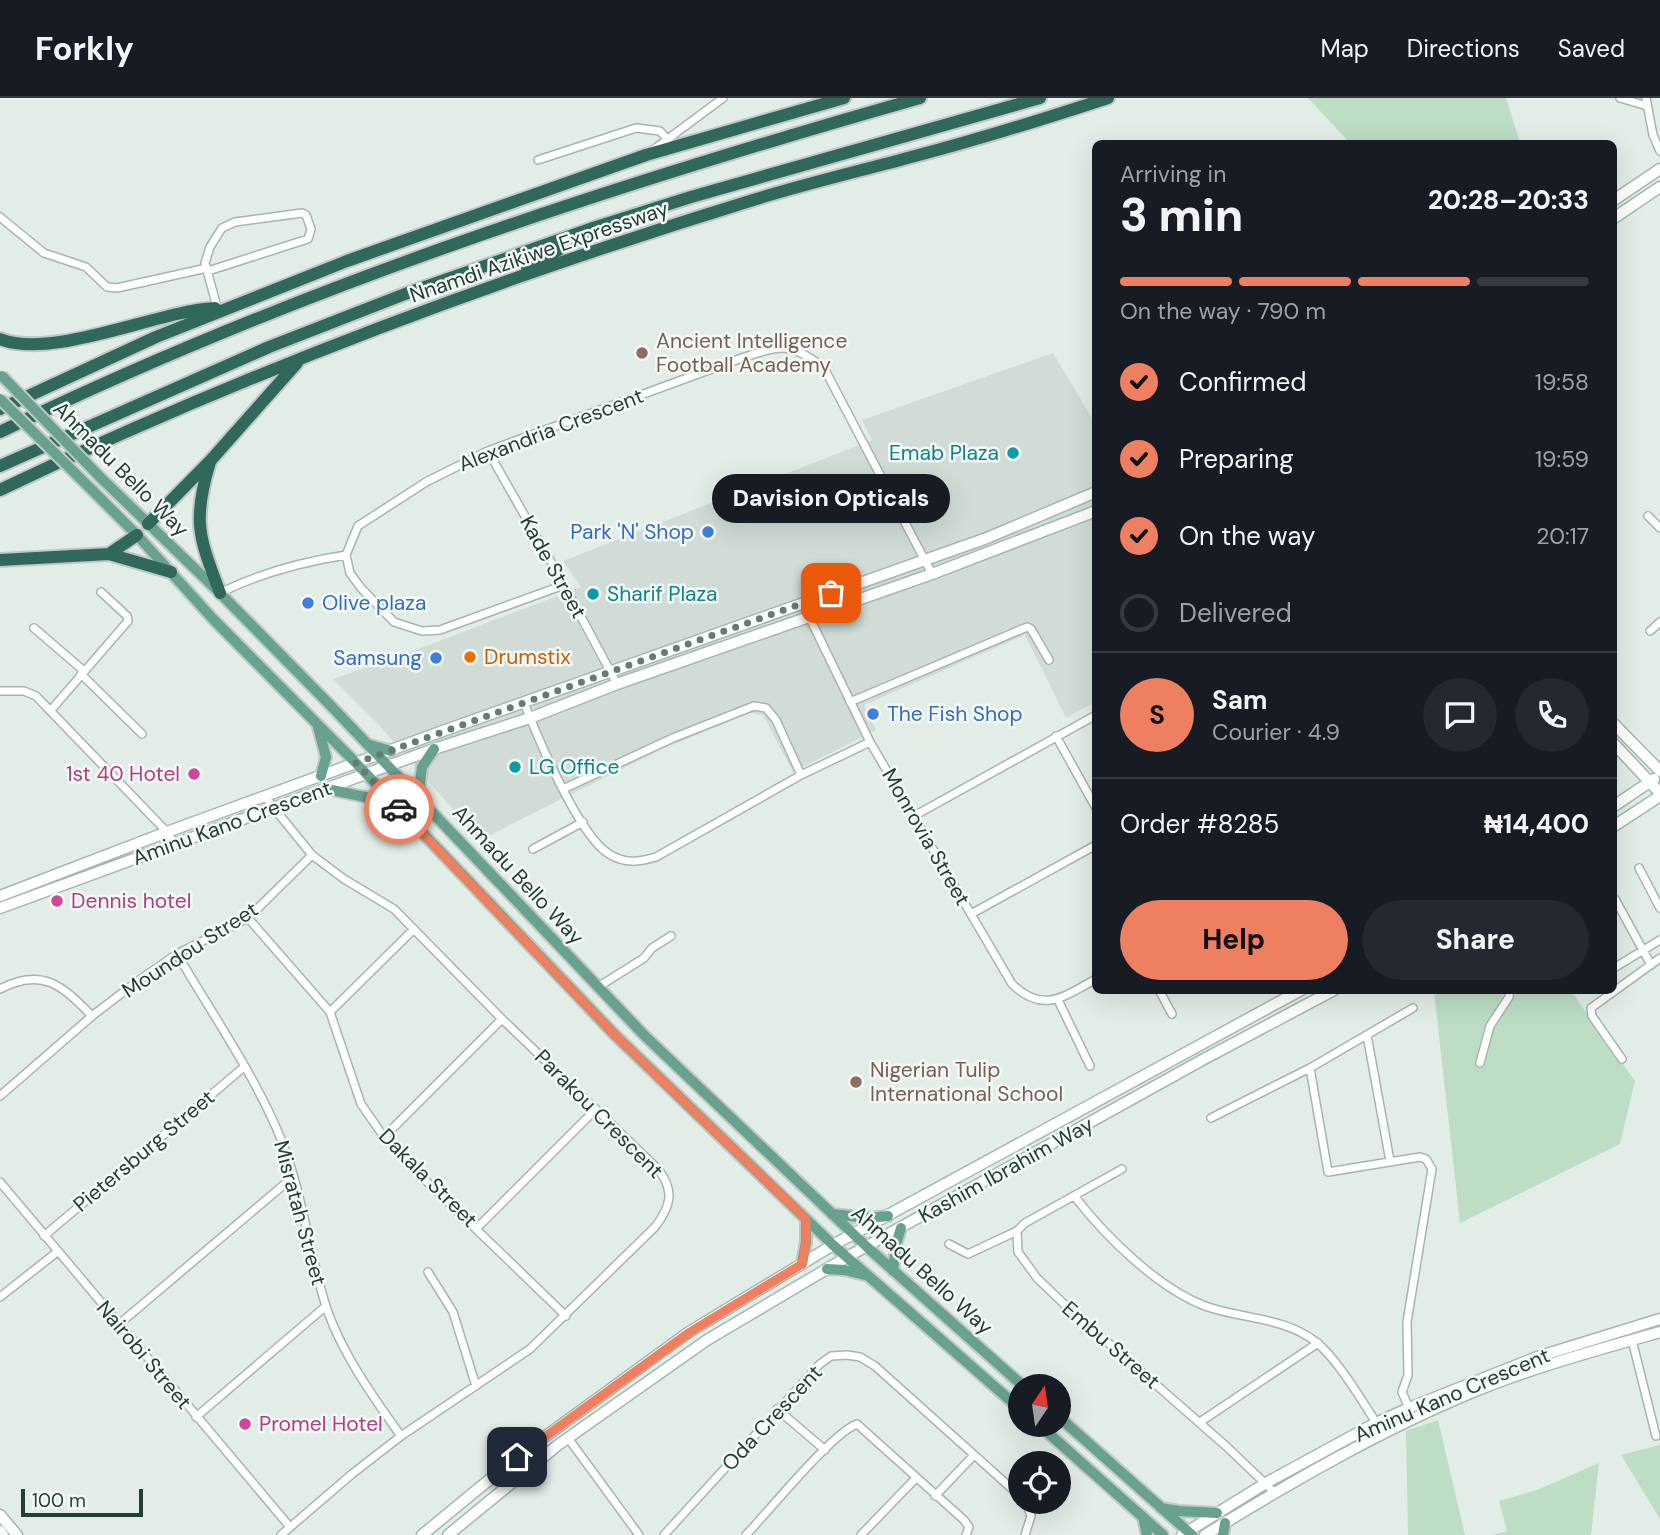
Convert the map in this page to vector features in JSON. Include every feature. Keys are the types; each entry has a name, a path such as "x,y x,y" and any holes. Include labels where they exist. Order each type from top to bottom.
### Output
{"highway":[{"name":"Nnamdi Azikiwe Expressway","path":"0,432 170,355 320,293 456,243 558,206 690,164 920,98"},
{"name":"Nnamdi Azikiwe Expressway","path":"0,466 269,347 405,294 593,228 704,193 1040,98"},
{"name":"Nnamdi Azikiwe Expressway","path":"0,491 166,414 301,358 516,277 752,200 1028,125 1108,98"},
{"path":"0,409 223,307 646,155 833,99"},
{"path":"456,243 503,205"},
{"path":"516,277 586,235 593,228"},
{"path":"0,351 6,342 58,341 223,307"},
{"path":"148,524 211,460 301,358"},
{"path":"211,460 202,488 198,515 207,561 219,593"},
{"path":"108,554 137,535"},
{"path":"0,560 108,554 171,572"}],"main road":[{"path":"1617,198 1660,169"},
{"path":"1617,216 1660,187"},
{"name":"Ahmadu Bello Way","path":"1,375 378,755 644,1035 854,1235 1009,1374"},
{"name":"Ahmadu Bello Way","path":"0,399 137,535 214,619 356,763 615,1035 833,1245 1008,1398"},
{"path":"0,896 378,755 994,535 1092,494"},
{"name":"Aminu Kano Crescent","path":"0,908 434,749 530,718 617,684 932,574 1092,513"},
{"path":"317,724 326,757 321,776"},
{"path":"1617,727 1660,773 1617,804"},
{"path":"366,743 391,751"},
{"path":"1617,747 1660,795 1655,803 1617,824"},
{"path":"418,798 422,767 434,749"},
{"path":"327,789 370,798 398,808"},
{"name":"Kashim Ibrahim Way","path":"422,1535 517,1457 657,1354 802,1264 1294,994"},
{"name":"Kashim Ibrahim Way","path":"448,1535 568,1438 707,1340 847,1257 1326,994"},
{"path":"832,1214 869,1218 888,1216"},
{"path":"802,1264 806,1219"},
{"path":"893,1271 901,1228"},
{"path":"827,1269 869,1276"},
{"name":"Aminu Kano Crescent","path":"1187,1534 1266,1483 1409,1408 1537,1357 1660,1320"},
{"name":"Aminu Kano Crescent","path":"1205,1535 1384,1433 1472,1393 1540,1367 1660,1332"},
{"path":"1071,1429 1187,1534"},
{"path":"1053,1437 1163,1535"},
{"path":"1161,1508 1217,1513"},
{"path":"0,1515 17,1535"},
{"path":"1143,1517 1147,1535"},
{"path":"1223,1535 1225,1523"}],"street":[{"path":"646,155 723,98"},
{"path":"1620,98 1647,102 1653,135 1660,151"},
{"path":"538,160 636,128 660,131 667,139"},
{"path":"0,217 36,248 54,258 90,269 107,287 117,288 207,270 308,239 311,229 306,215 302,213 229,224 222,228 207,254 207,270 223,307"},
{"name":"Alexandria Crescent","path":"346,555 358,526 426,482 488,451 750,355 783,347 807,355 824,368 932,574"},
{"name":"Kade Street","path":"488,451 617,684"},
{"path":"1648,516 1660,528"},
{"path":"219,593 247,579 272,571 346,555 350,573 394,622 422,631 440,630 564,585"},
{"path":"51,710 129,620 101,592"},
{"name":"Monrovia Street","path":"803,604 870,742 1012,984 1024,995 1040,1000 1058,1000"},
{"path":"1650,631 1660,622"},
{"path":"850,702 1027,627 1031,629 1049,660"},
{"path":"34,628 83,673 142,734"},
{"path":"0,691 23,691 36,696 167,832 174,843"},
{"path":"524,703 563,789 596,844 624,861 639,862 656,857 801,775 870,742"},
{"path":"563,789 673,738 754,706 766,708 776,720 801,775"},
{"path":"914,816 1092,717"},
{"path":"1056,736 1092,801"},
{"name":"Parakou Crescent","path":"265,797 312,855 344,879 394,909 502,1019 658,1169 668,1182 669,1198 665,1214 655,1227 530,1349 401,1436 281,1535"},
{"path":"533,849 583,822"},
{"path":"971,914 1092,847"},
{"name":"Moundou Street","path":"0,1096 92,1016 135,983 177,954 248,918 312,855"},
{"path":"1639,868 1660,908"},
{"path":"1617,903 1651,965"},
{"name":"Dakala Street","path":"248,918 330,1012 361,1104 384,1136 419,1174 566,1316"},
{"path":"330,1012 414,929"},
{"path":"598,987 644,958 652,948 671,936"},
{"path":"1617,966 1660,940"},
{"name":"Misratah Street","path":"177,954 244,1067 282,1139 326,1306 347,1351 375,1399 401,1436"},
{"path":"1617,989 1660,958"},
{"path":"0,989 28,978 41,979 75,997 92,1016"},
{"path":"1090,1066 1058,1000 1092,981"},
{"path":"1161,994 1172,1014"},
{"path":"1480,1063 1490,1026 1510,994"},
{"path":"1611,994 1591,1008 1592,1016 1622,1059"},
{"path":"1211,1118 1310,1068 1413,1008"},
{"path":"384,1136 502,1019"},
{"path":"1367,1035 1390,1161"},
{"name":"Pietersburg Street","path":"44,1236 244,1067"},
{"path":"1310,1068 1328,1172 1420,1157 1426,1159 1432,1169 1407,1322 1408,1375 1402,1392 1409,1408"},
{"path":"477,1228 596,1109"},
{"path":"949,1244 968,1254 1017,1231 1025,1223 1122,1169"},
{"path":"118,1325 293,1177"},
{"name":"Nairobi Street","path":"0,1182 290,1527"},
{"path":"1075,1197 1117,1242 1153,1275 1178,1292 1204,1305 1290,1328 1318,1343 1384,1433"},
{"name":"Embu Street","path":"1017,1231 1018,1252 1037,1278 1200,1422 1275,1493"},
{"path":"0,1297 57,1252"},
{"path":"428,1272 453,1312 476,1385"},
{"path":"196,1417 326,1306"},
{"path":"1632,1340 1656,1436"},
{"path":"1200,1422 1318,1343"},
{"name":"Oda Crescent","path":"664,1535 777,1409 831,1356 847,1354 860,1357 875,1366 1008,1485"},
{"path":"777,1409 825,1450"},
{"path":"746,1535 825,1450 850,1426 857,1424 964,1520 969,1527 967,1535"},
{"path":"568,1438 639,1535"},
{"path":"935,1496 974,1455"},
{"path":"861,1535 916,1478"},
{"path":"1026,1535 1030,1514"}],"shaded area":[{"path":"1053,353 1092,418 1092,704 1066,718 1025,635 864,705 876,730 793,772 763,715 750,713 660,750 480,840 379,725 333,679 581,587 563,561 872,440 862,420"}],"green space":[{"path":"1308,98 1506,98 1519,140 1347,140"},
{"path":"1434,994 1573,994 1635,1081 1620,1144 1460,1223"},
{"path":"1438,1420 1465,1535 1408,1535 1406,1431"},
{"path":"1660,1445 1660,1519 1621,1455"},
{"path":"1599,1463 1591,1535 1493,1535 1507,1531 1499,1501 1537,1490"}],"way so far":[{"path":"399,809 356,763 831,593"}],"place":[{"name":"Ancient Intelligence Football Academy","path":"642,353"},
{"name":"Emab Plaza","path":"1013,453"},
{"name":"Park 'N' Shop","path":"708,532"},
{"name":"Davision Opticals","path":"831,593"},
{"name":"Sharif Plaza","path":"593,594"},
{"name":"Olive plaza","path":"308,603"},
{"name":"Drumstix","path":"470,657"},
{"name":"Samsung","path":"436,658"},
{"name":"The Fish Shop","path":"873,714"},
{"name":"LG Office","path":"515,767"},
{"name":"1st 40 Hotel","path":"194,774"},
{"name":"Dennis hotel","path":"57,901"},
{"name":"Nigerian Tulip International School","path":"856,1082"},
{"name":"Promel Hotel","path":"245,1424"}],"route":[{"path":"399,809 615,1035 806,1219 802,1264 657,1354 517,1457"}]}
